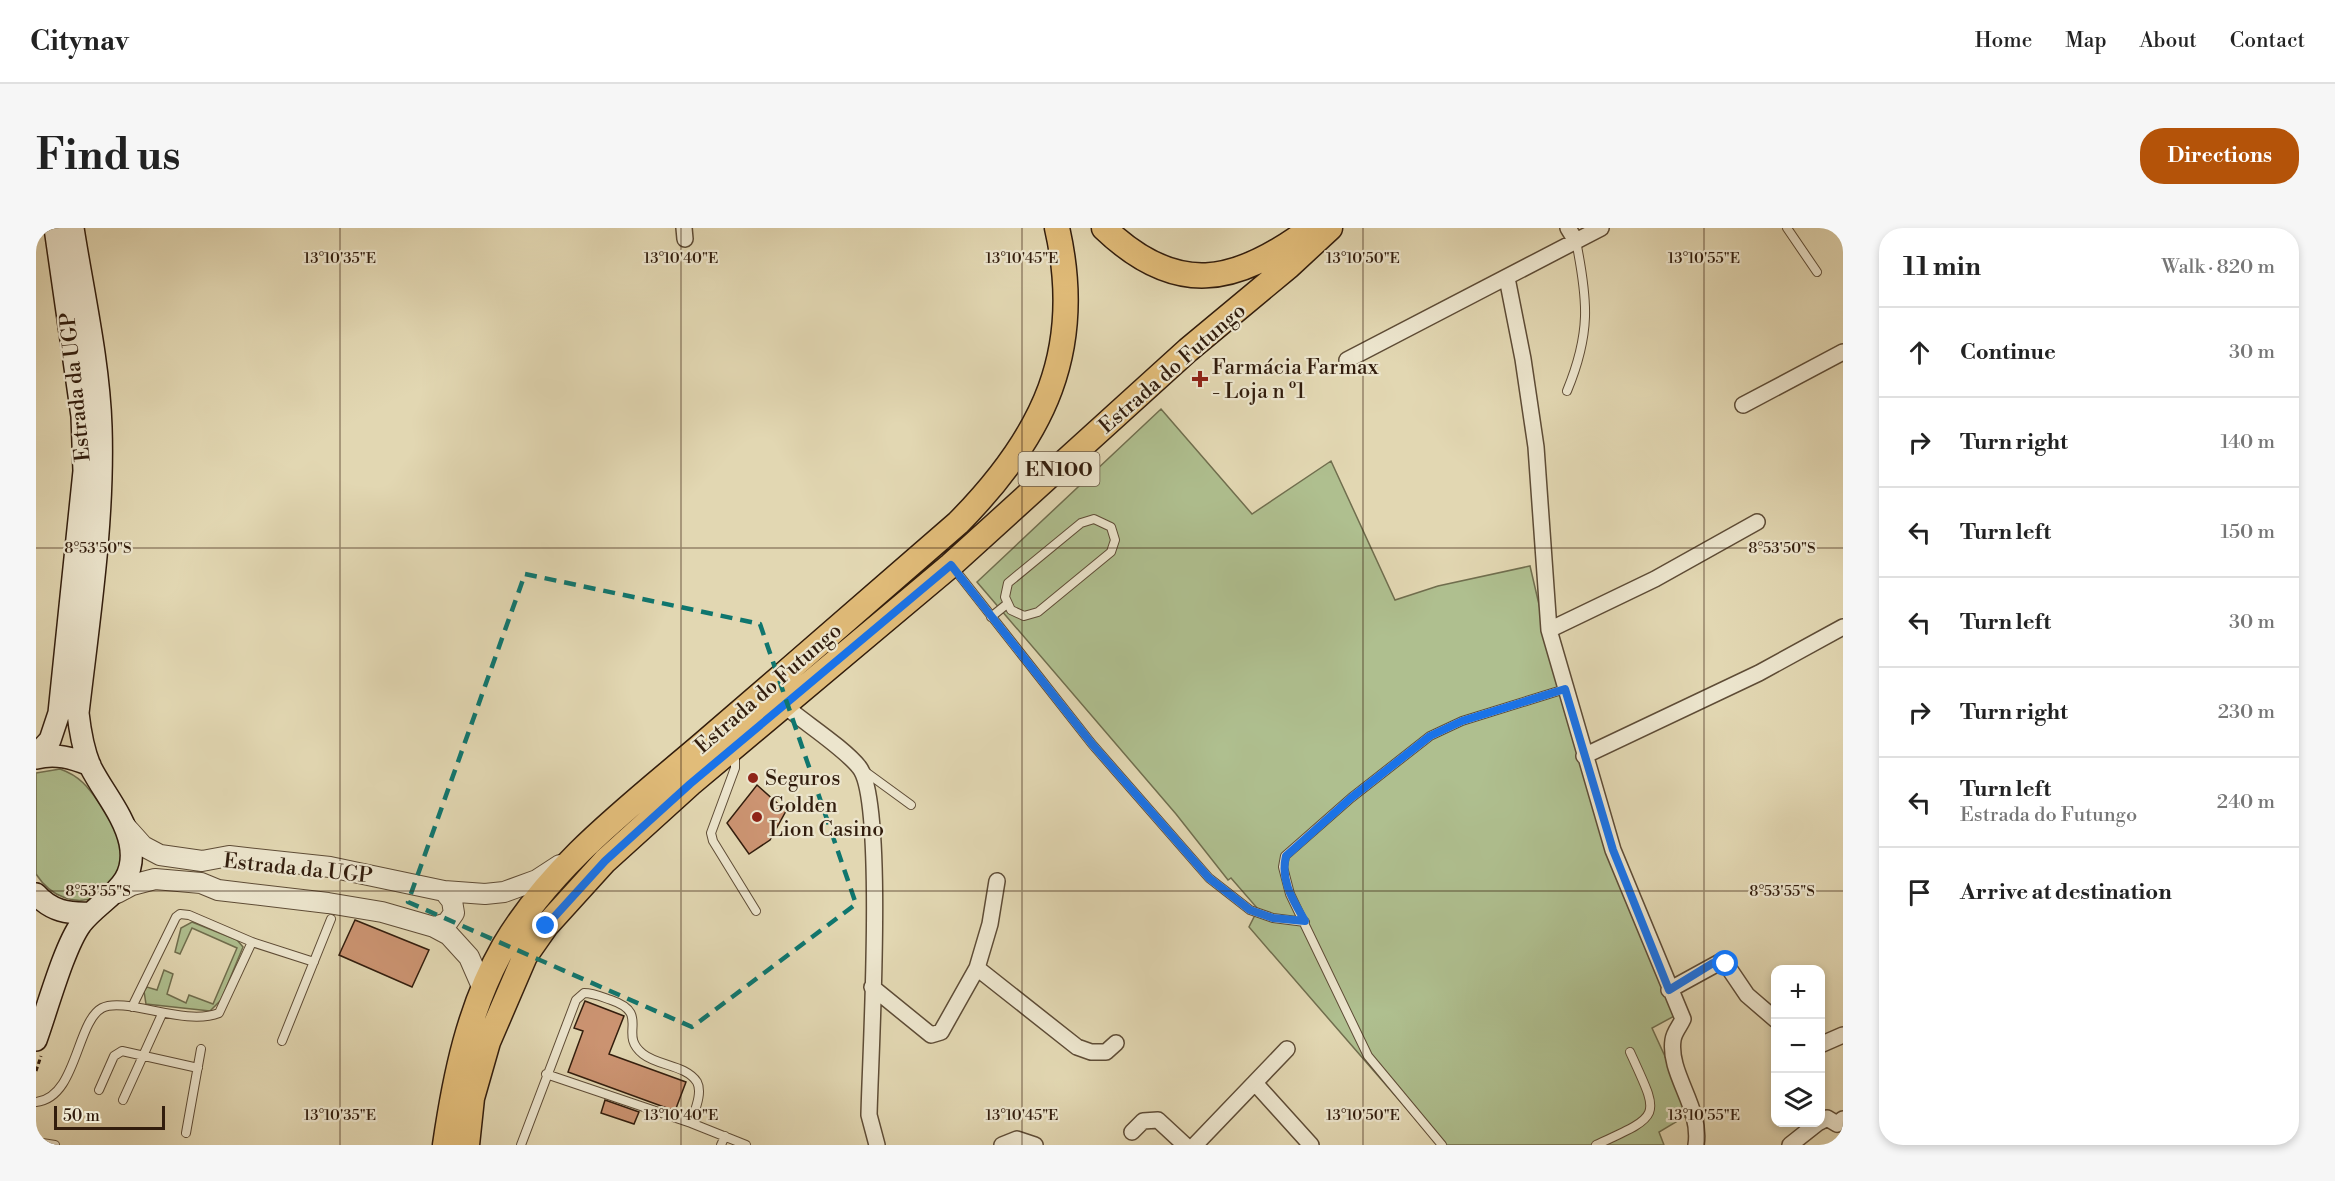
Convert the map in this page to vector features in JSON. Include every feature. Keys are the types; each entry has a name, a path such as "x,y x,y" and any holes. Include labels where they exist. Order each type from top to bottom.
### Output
{"main road":[{"name":"Estrada da UGP","path":"36,757 50,740 59,713 84,471 82,416 55,228"},
{"name":"Estrada da UGP","path":"73,228 100,414 102,458 94,576 78,713 83,744 90,765 126,827 132,860 127,877 117,893"},
{"name":"Estrada do Futungo","path":"446,1145 455,1084 467,1033 483,989 504,947 525,914 552,880 584,848 958,523 991,489 1033,427 1058,367 1068,292 1057,228"},
{"path":"1104,228 1130,250 1154,264 1180,272 1208,275 1247,268 1268,258 1311,228"},
{"name":"Estrada do Futungo","path":"467,1145 472,1098 488,1042 525,956 546,926 605,861 951,565 1188,350 1289,266 1330,228"},
{"path":"36,757 56,755 90,765"},
{"path":"36,1040 72,940 91,913 117,893"},
{"path":"36,894 43,902 63,912 91,913"}],"street":[{"path":"1347,360 1507,278 1572,235 1601,228"},
{"path":"1507,278 1523,359 1536,447 1549,630 1613,850 1669,990 1683,1018 1673,1037 1673,1050 1685,1093 1695,1116 1696,1145"},
{"path":"1743,405 1843,352"},
{"path":"1549,630 1655,579 1757,522"},
{"path":"1584,756 1759,673 1843,627"},
{"path":"785,706 860,767 871,804 875,886 869,1115 877,1145"},
{"name":"Estrada da UGP","path":"126,827 143,846 160,855 202,861 229,856 330,867 444,891 485,894 518,889 554,870 584,848"},
{"path":"117,893 132,885 155,879 190,882 218,890 382,912 434,927 448,935 463,947 483,989"},
{"path":"872,987 934,1036 941,1032 976,968 990,924 997,881"},
{"path":"434,927 447,923 454,913 452,901 444,891"},
{"path":"1669,990 1720,962 1726,964 1747,995 1775,1019"},
{"path":"976,968 1077,1047 1091,1052 1106,1052 1116,1043"},
{"path":"1825,1043 1843,1035"},
{"path":"1195,1145 1287,1049"},
{"path":"1255,1083 1311,1145"},
{"path":"1825,1119 1827,1118 1837,1124 1843,1119"},
{"path":"1132,1132 1143,1121 1158,1120 1185,1145"},
{"path":"1790,1145 1813,1127"},
{"path":"1002,1145 1017,1139 1035,1145"}],"lane":[{"path":"1787,228 1817,272"},
{"path":"1567,391 1580,359 1587,310 1572,235"},
{"path":"1094,519 1111,527 1115,540 1111,552 1038,612 1024,616 1017,614 1007,604 1005,590 1008,584 1081,523 1094,519"},
{"path":"951,565 1092,744 1209,878 1250,910 1273,918 1305,921"},
{"path":"992,616 1007,604"},
{"path":"1442,1145 1368,1056 1305,921 1290,894 1283,867 1286,856 1298,843 1430,736 1462,721 1565,689"},
{"path":"736,747 735,768 711,833 712,841 756,911"},
{"path":"860,767 911,806"},
{"path":"132,1007 176,917 180,914 189,915 252,942 314,962"},
{"path":"282,1041 331,919"},
{"path":"36,1102 54,1093 63,1083 93,1017 102,1008 114,1005 162,1014 202,1018 219,1013 252,942"},
{"path":"521,1145 546,1074 576,1000 584,993 592,993 630,1008 632,1038 645,1056 686,1073 698,1083 699,1093 691,1123"},
{"path":"123,1100 162,1014"},
{"path":"186,1133 201,1049"},
{"path":"99,1090 117,1052 198,1068"},
{"path":"1596,1145 1637,1126 1647,1120 1651,1112 1651,1098 1630,1052"},
{"path":"546,1074 691,1123 746,1145"},
{"path":"721,1145 724,1136"},
{"path":"36,1142 55,1145"}],"highlighted area":[{"path":"525,574 760,624 856,904 692,1027 408,902"}],"green space":[{"path":"1161,409 1252,514 1331,461 1395,600 1438,586 1530,566 1554,669 1611,864 1678,1014 1652,1028 1691,1113 1659,1132 1664,1145 1438,1145 1249,927 1258,909 1231,878 1228,880 1176,814 977,582"},
{"path":"60,769 73,775 87,787 112,822 121,841 123,861 119,877 109,889 96,897 81,900 65,898 49,889 36,874 36,773"},
{"path":"192,922 237,940 243,947 221,1000 210,1011 146,1004 144,991 147,987 157,990 164,970 173,974 167,994 186,1003 189,995 213,1004 237,948 192,928 180,954 175,952 181,928"}],"building":[{"name":"Golden Lion Casino","path":"757,785 786,811 770,840 749,854 727,823"},
{"path":"355,920 429,950 412,987 339,955"},
{"path":"585,1001 624,1016 609,1054 686,1082 675,1111 568,1072 583,1031 574,1028"},
{"path":"605,1100 639,1112 634,1124 601,1113"}],"place":[{"name":"Farmácia Farmax - Loja n º1","path":"1200,379"},
{"name":"Seguros","path":"753,778"},
{"name":"Golden Lion Casino","path":"757,817"}],"route":[{"path":"546,926 605,861 690,784 951,565 1126,786 1209,878 1231,898 1250,910 1273,918 1305,921 1284,879 1283,867 1286,856 1298,843 1394,764 1430,736 1462,721 1565,689 1613,850 1669,990 1713,963 1726,964"}]}
